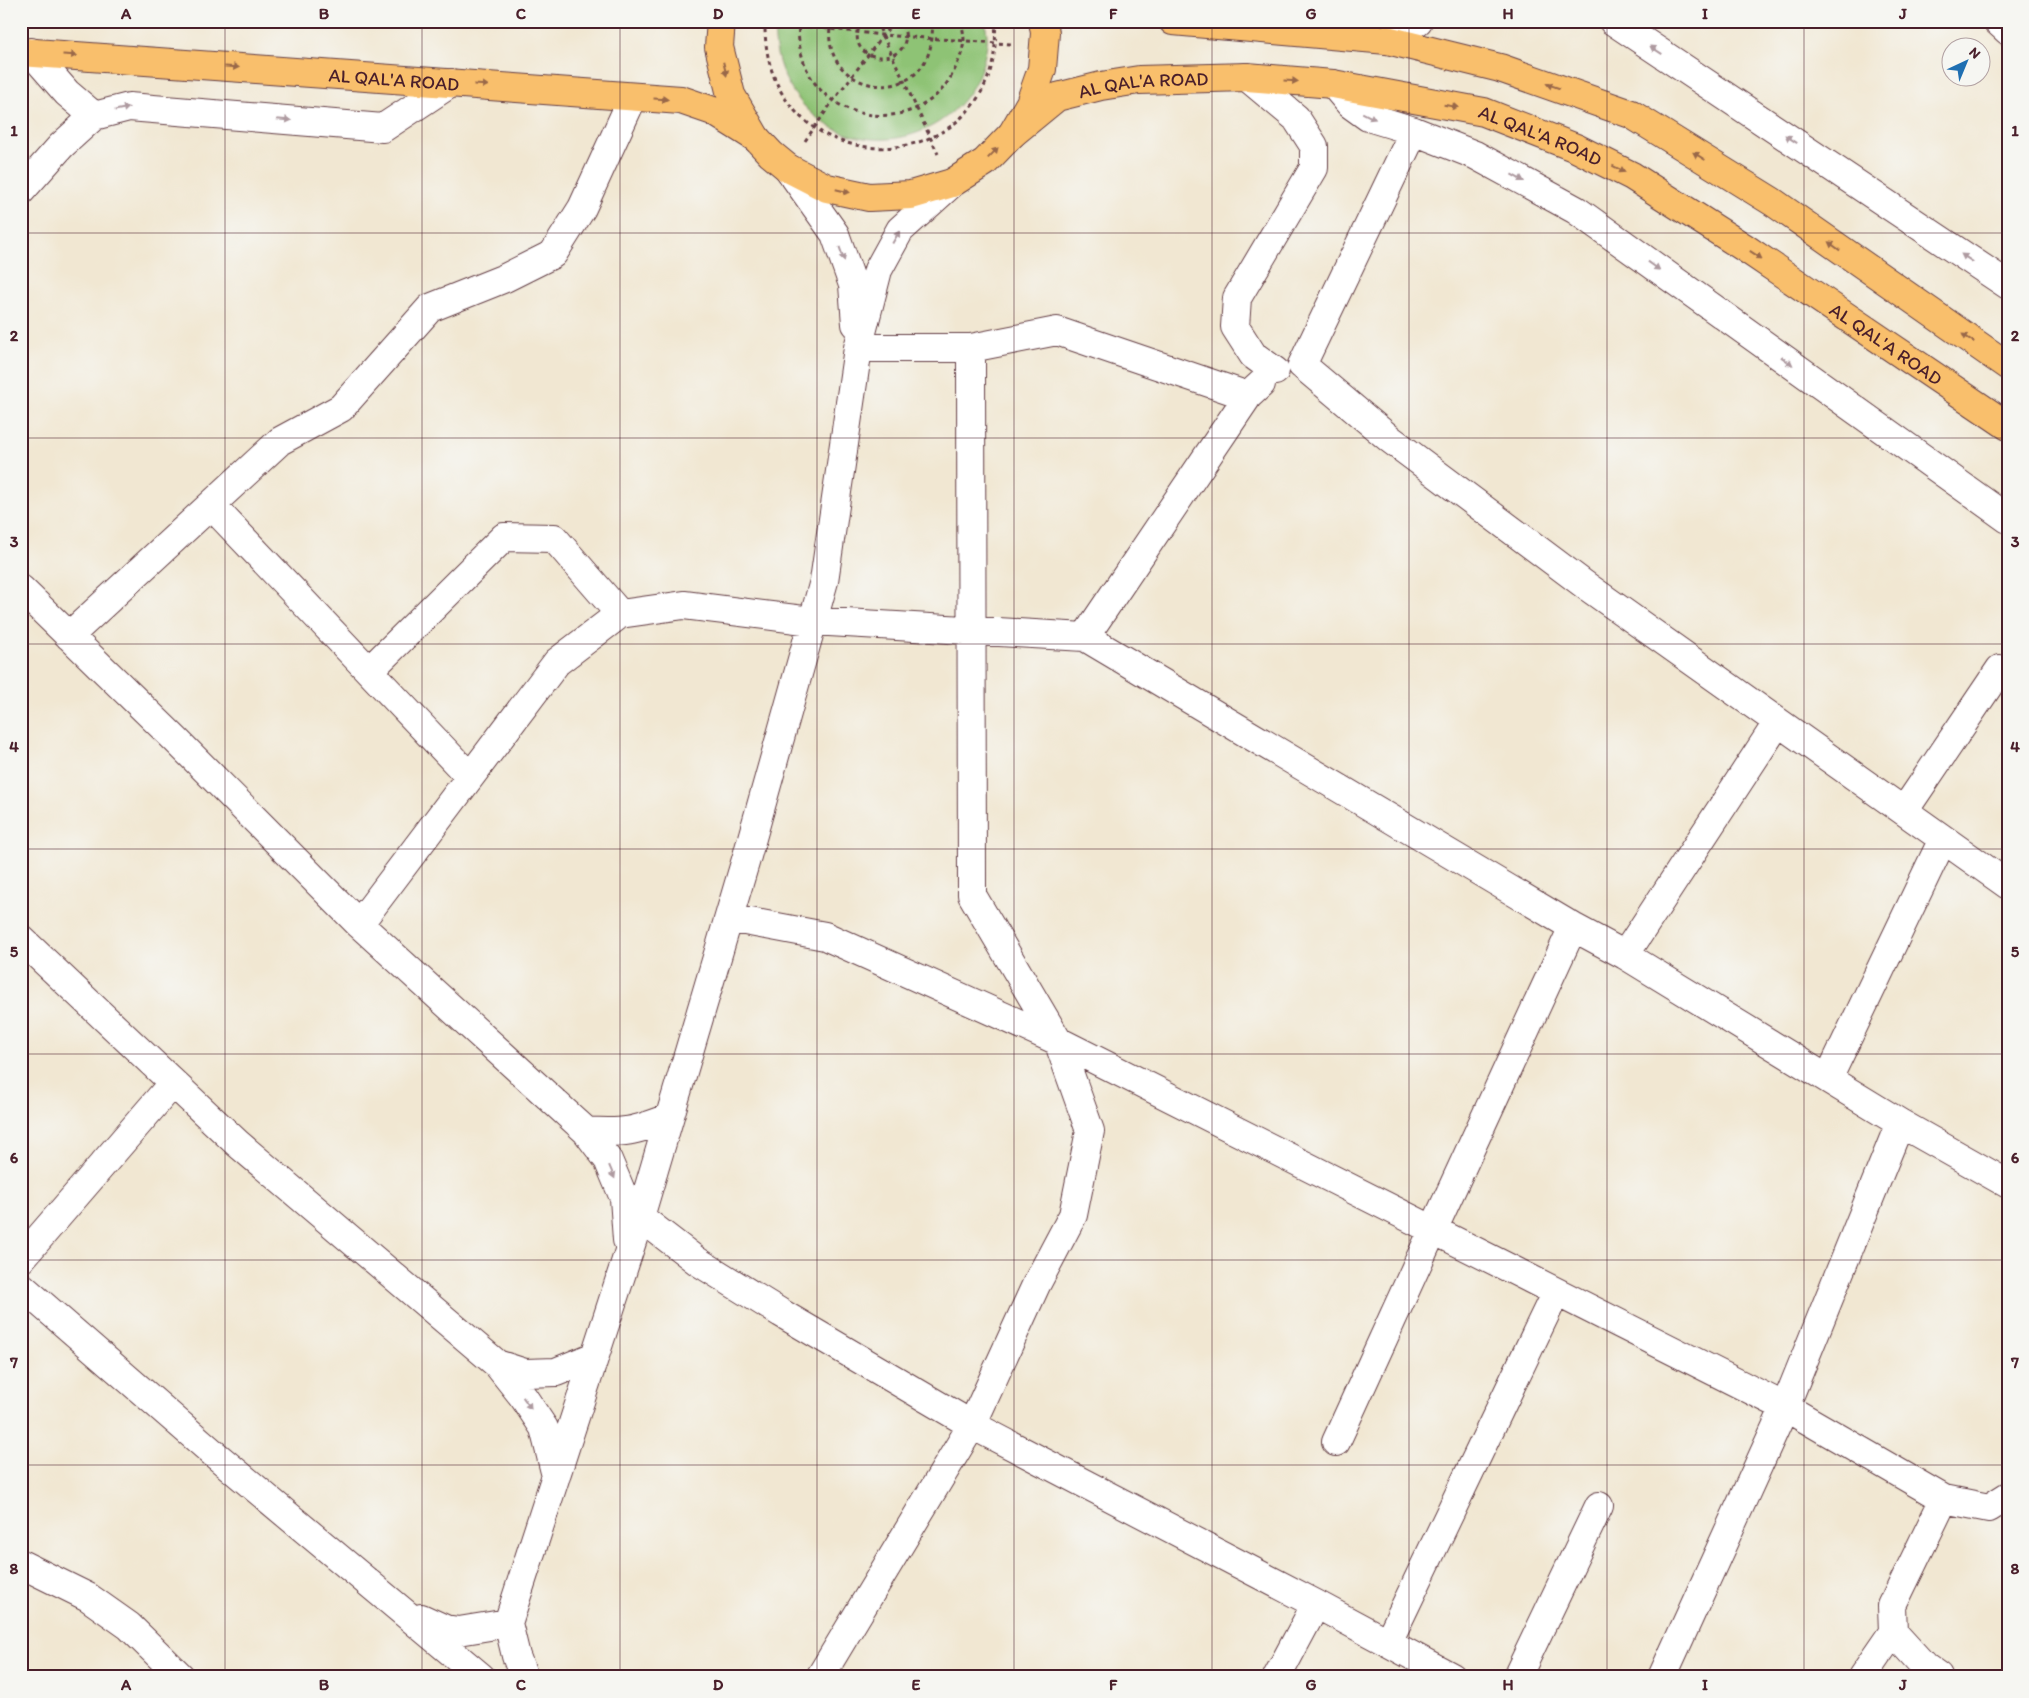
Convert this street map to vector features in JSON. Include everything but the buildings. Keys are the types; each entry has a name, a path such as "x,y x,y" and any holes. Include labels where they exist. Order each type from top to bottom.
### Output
{"main road":[{"path":"721,21 719,47 731,95 756,138 788,168 827,188 869,197 911,195 952,183 985,162 1012,134 1030,103 1042,69 1044,33"},
{"path":"1173,21 1303,27 1387,40 1500,68 1631,114 1773,202 2008,366"},
{"name":"AL QAL'A ROAD","path":"26,52 681,100 712,111 756,138"},
{"name":"AL QAL'A ROAD","path":"1012,134 1058,97 1101,86 1139,80 1247,77 1333,84 1484,112 1576,148 1632,176 1745,248 2008,426"}],"street":[{"path":"1387,40 1418,21"},
{"path":"1613,21 2008,285"},
{"path":"1997,21 2008,31"},
{"path":"26,52 67,93 94,116"},
{"path":"1247,77 1296,118 1314,146 1314,168 1237,298 1235,327 1254,355 1275,371"},
{"path":"21,191 61,146 94,116 129,107 383,128 451,83"},
{"path":"1333,84 1350,104 1368,117 1414,131 1475,155 1576,210 2008,519"},
{"path":"61,146 67,93"},
{"path":"69,636 280,441 341,408 430,308 505,278 553,254 582,208 634,97"},
{"path":"1302,365 1414,131"},
{"path":"788,168 835,234 853,285 858,348"},
{"path":"524,1677 516,1656 508,1623 640,1217 670,1118 729,918 824,580 858,348 878,270 900,230 952,183"},
{"path":"858,348 971,348 1057,331 1248,396"},
{"path":"820,1677 972,1425 1036,1285 1073,1214 1090,1131 1058,1041 972,895 971,348"},
{"path":"1085,637 1248,396 1275,371 1302,365"},
{"path":"1302,365 1390,439 1585,585 2008,885"},
{"path":"211,505 470,777"},
{"path":"369,671 504,537 554,538 620,614"},
{"path":"21,589 183,747 359,924 586,1131 608,1160 624,1198 628,1254"},
{"path":"359,924 557,662 620,614 684,605 812,621 1085,637 1574,927 1625,955 1900,1123 2008,1184"},
{"path":"1904,811 2000,668"},
{"path":"1625,955 1778,722"},
{"path":"1828,1079 1943,839"},
{"path":"729,918 825,936 1058,1041 1785,1407 1944,1499 1988,1508 2008,1496"},
{"path":"1336,1442 1574,927"},
{"path":"21,939 238,1143 497,1364 524,1398 544,1428 556,1476"},
{"path":"21,1258 173,1082"},
{"path":"586,1131 614,1133 638,1130 670,1118"},
{"path":"1662,1677 1785,1407 1900,1123"},
{"path":"640,1217 697,1260 772,1308 972,1425 1452,1677"},
{"path":"21,1286 212,1452 481,1677"},
{"path":"1388,1642 1556,1292"},
{"path":"497,1364 525,1373 556,1372 595,1356"},
{"path":"1862,1677 1893,1632 1892,1606 1944,1499"},
{"path":"1517,1677 1599,1506"},
{"path":"21,1564 88,1597 129,1626 182,1677"},
{"path":"1277,1677 1316,1604"},
{"path":"403,1611 445,1629 459,1631 508,1623"},
{"path":"1893,1632 1925,1667 1939,1677"}],"path":[{"path":"760,21 799,23 830,29 882,35 996,43 1044,33"},
{"path":"831,21 830,43 841,67 851,76 864,83 877,86 891,85 904,81 915,74 924,64 930,52 933,38 932,21"},
{"path":"862,21 858,32 860,44 868,54 880,59 892,56 901,48 905,36 902,21"},
{"path":"876,21 952,183"},
{"path":"788,168 814,127 894,21"},
{"path":"799,23 799,47 806,68 817,86 833,101 852,112 874,116 895,115 917,109 935,97 949,81 959,62 964,41 962,21"},
{"path":"765,22 766,53 775,81 791,107 814,127 841,142 870,149 901,148 930,138 956,122 976,100 990,73 996,43 995,21"}],"green space":[{"path":"775,21 985,21 987,44 977,79 958,106 933,126 904,137 872,139 841,132 813,115 790,87 782,71 777,55"}]}
